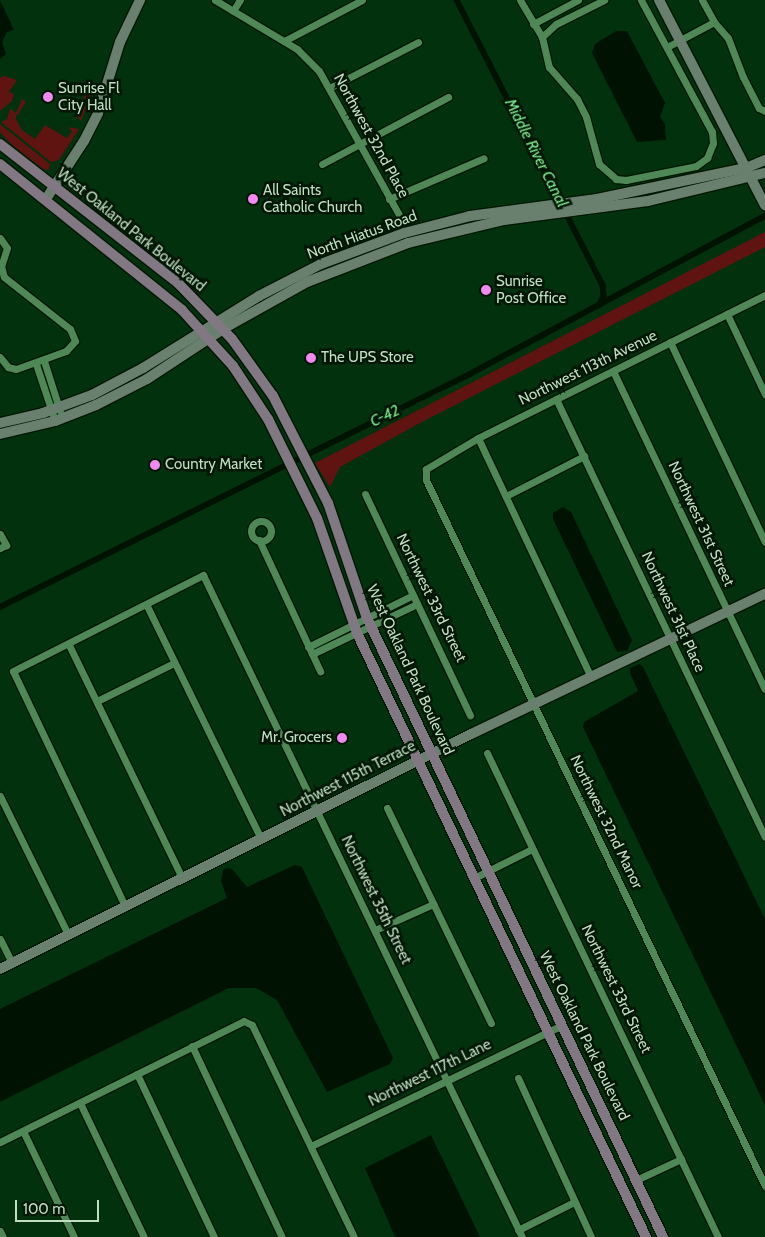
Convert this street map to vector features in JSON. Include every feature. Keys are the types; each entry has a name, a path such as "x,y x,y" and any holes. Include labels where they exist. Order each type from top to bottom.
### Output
{"main road":[{"name":"West Oakland Park Boulevard","path":"0,144 166,274 220,325 264,382 294,436 333,517 369,622 664,1237"},
{"name":"West Oakland Park Boulevard","path":"0,164 156,286 206,334 253,395 300,480 317,518 355,629 646,1237"}],"street":[{"path":"46,199 98,113 120,42 140,0"},
{"name":"Northwest 32nd Place","path":"215,0 284,41 307,58 331,88 389,199 402,220"},
{"path":"233,11 240,0"},
{"path":"284,41 362,0"},
{"path":"520,0 542,37 549,67 577,99 586,117 599,164 616,179 683,170 707,158 713,143 712,132 641,0"},
{"path":"533,24 578,0"},
{"path":"542,37 556,24 604,0"},
{"path":"659,0 746,168 753,177 765,204"},
{"path":"702,0 714,22 728,38 743,77 764,111"},
{"path":"666,47 714,22"},
{"path":"331,88 418,42"},
{"path":"322,164 448,97"},
{"path":"389,199 484,158"},
{"name":"North Hiatus Road","path":"0,434 57,414 220,325 308,282 408,243 575,202 746,168 765,160"},
{"name":"North Hiatus Road","path":"550,209 580,211 648,201 765,173"},
{"path":"0,238 7,248 1,266 4,276 70,329 75,336 70,349 36,364 16,369 9,368 0,357"},
{"name":"Northwest 113th Avenue","path":"426,469 478,438 765,295"},
{"path":"727,314 765,394"},
{"path":"670,342 765,542"},
{"path":"44,361 57,414"},
{"path":"36,364 57,414"},
{"name":"Northwest 31st Street","path":"613,371 765,689"},
{"name":"Northwest 31st Place","path":"556,399 765,836"},
{"name":"North Hiatus Road","path":"0,423 57,414"},
{"path":"478,438 591,677"},
{"path":"506,496 584,456"},
{"name":"Northwest 32nd Manor","path":"426,469 426,480 765,1186"},
{"name":"Northwest 33rd Street","path":"364,494 470,715"},
{"path":"0,534 3,547"},
{"path":"259,540 320,671"},
{"name":"Northwest 35th Street","path":"147,606 203,575 318,810 522,1237"},
{"name":"Northwest 115th Terrace","path":"0,969 431,753 765,594"},
{"path":"312,654 413,595"},
{"path":"369,622 417,604"},
{"path":"125,906 13,671 147,606 261,839"},
{"path":"308,647 355,629"},
{"path":"70,645 182,878"},
{"path":"97,701 174,663"},
{"name":"Northwest 33rd Street","path":"486,753 718,1237"},
{"path":"0,796 68,934"},
{"path":"387,808 491,1023"},
{"path":"474,878 532,849"},
{"path":"375,930 433,904"},
{"path":"0,939 12,963"},
{"path":"0,1142 244,1021 252,1025 354,1237"},
{"name":"Northwest 117th Lane","path":"311,1146 562,1025"},
{"path":"192,1046 282,1237"},
{"path":"136,1074 214,1237"},
{"path":"518,1078 574,1202 592,1237"},
{"path":"80,1103 144,1237"},
{"path":"22,1131 74,1237"},
{"path":"636,1180 682,1159"},
{"path":"518,1230 574,1202"},
{"path":"0,1231 3,1237"}],"shaded area":[{"path":"0,0 14,30 7,32 2,42 6,54 0,59"},
{"path":"616,31 627,31 665,103 660,117 665,124 666,140 637,142 592,53 595,44"},
{"path":"4,76 17,80 9,92 14,94 12,101 0,111 0,78"},
{"path":"79,82 93,90 81,121 75,113 81,113 88,101 83,98 87,91 78,86"},
{"path":"22,99 26,102 17,116 16,114 16,119 22,130 35,139 45,125 67,138 72,131 68,127 79,129 59,160 51,162 1,122 7,119 10,109 16,113"},
{"path":"0,124 50,164 49,170 43,169 10,143 0,132"},
{"path":"765,232 765,247 420,423 340,467 330,487 315,463"},
{"path":"563,507 571,512 632,640 627,651 617,652 553,519 553,513"},
{"path":"639,664 643,667 765,919 765,1105 583,727 584,722 638,691 630,673 630,668"},
{"path":"295,865 302,867 393,1058 390,1064 327,1092 277,1000 256,988 229,988 0,1102 0,1009 227,898 221,881 223,870 226,868 232,869 247,887"},
{"path":"431,1135 480,1237 395,1237 365,1168"}],"waterway":[{"name":"Middle River Canal","path":"457,0 603,285 604,296 600,305"},
{"name":"C-42","path":"0,607 470,374 765,216"}],"place":[{"name":"Sunrise Fl City Hall","path":"48,97"},
{"name":"All Saints Catholic Church","path":"253,199"},
{"name":"Sunrise Post Office","path":"486,290"},
{"name":"The UPS Store","path":"311,358"},
{"name":"Country Market","path":"155,465"},
{"name":"Mr. Grocers","path":"342,738"}]}
